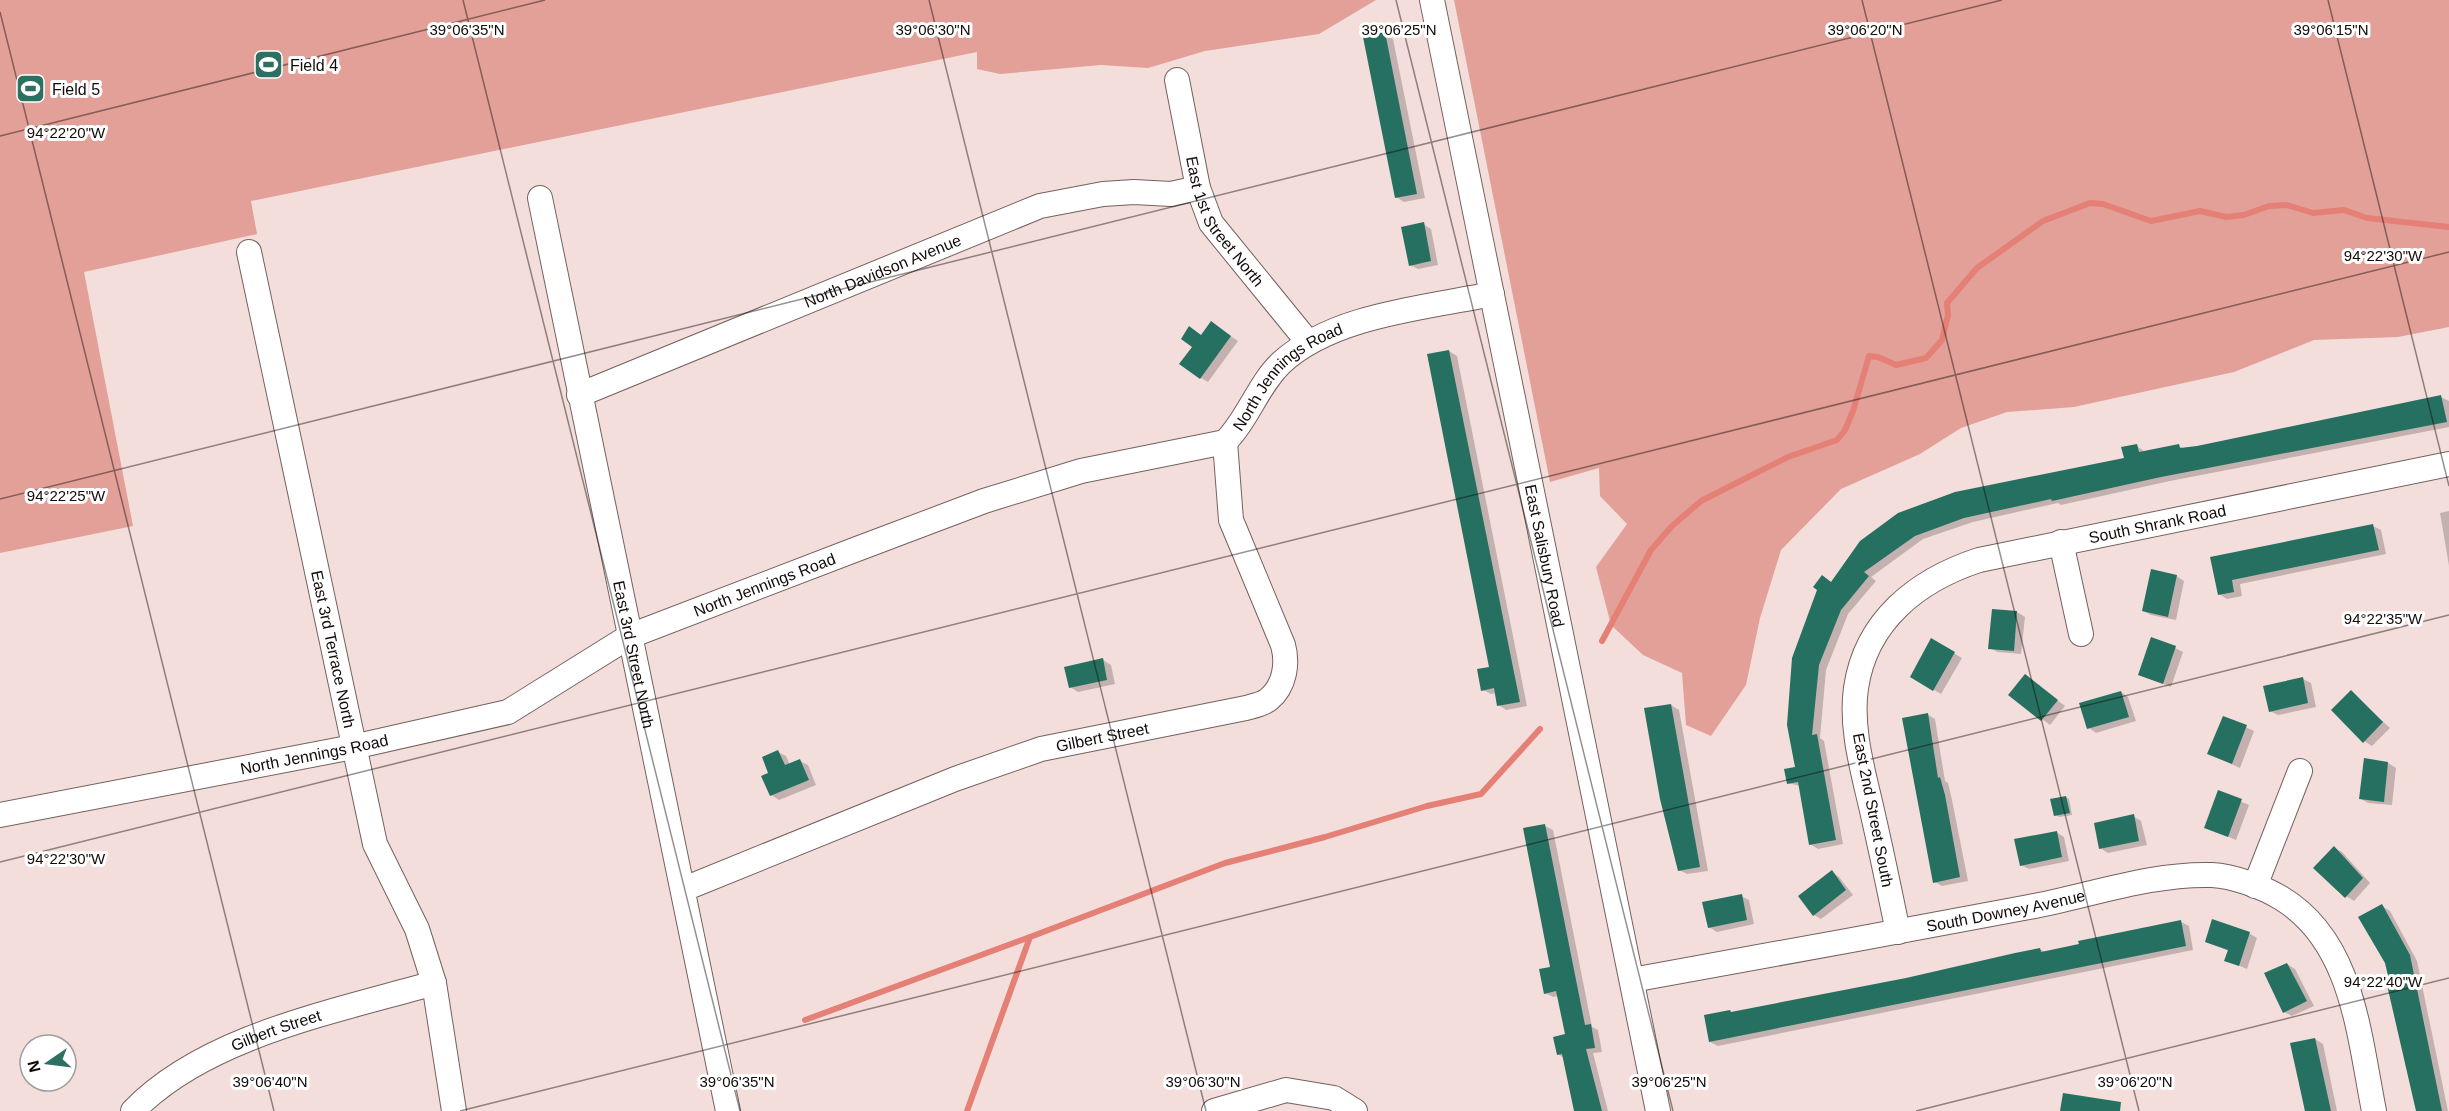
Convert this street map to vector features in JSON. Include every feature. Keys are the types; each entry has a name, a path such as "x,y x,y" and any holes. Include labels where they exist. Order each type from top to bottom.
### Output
{"street":[{"name":"East Salisbury Road","path":"1432,0 1658,1111"},
{"name":"East 1st Street North","path":"1177,80 1198,188 1211,223 1308,342"},
{"name":"North Davidson Avenue","path":"579,395 1040,206 1103,195 1134,192 1171,194 1198,188"},
{"name":"East 3rd Street North","path":"540,198 728,1111"},
{"name":"East 3rd Terrace North","path":"249,252 375,844 417,929 434,983 454,1111"},
{"name":"North Jennings Road","path":"0,815 353,747 508,712 630,636 984,501 1082,471 1226,441 1239,428 1280,364 1308,342 1342,325 1492,294"},
{"name":"Gilbert Street","path":"684,889 955,779 1041,749 1235,710 1269,700 1281,684 1287,661 1231,520 1226,441"},
{"name":"South Shrank Road","path":"1884,622 1915,589 1947,572 1979,560 2449,464"},
{"path":"2061,542 2081,634"},
{"name":"East 2nd Street South","path":"1884,622 1863,664 1857,688 1856,717 1858,747 1898,932"},
{"path":"2255,886 2300,771"},
{"name":"South Downey Avenue","path":"1632,980 1898,932 2175,876 2215,875 2255,886 2281,898 2312,924 2335,957 2350,993 2374,1111"},
{"name":"Gilbert Street","path":"133,1111 147,1097 209,1057 261,1034 434,983"},
{"path":"1214,1111 1286,1090 1334,1098 1355,1111"}],"shaded area":[{"path":"0,0 1376,0 1319,34 1205,51 1148,68 1101,65 1000,74 977,69 977,52 251,201 257,234 84,272 133,526 0,553"},
{"path":"1454,0 2449,0 2449,327 2398,337 2314,340 2234,372 2074,407 2007,412 1961,428 1920,454 1841,489 1781,550 1760,618 1746,685 1711,736 1686,725 1682,673 1643,655 1611,625 1596,567 1627,524 1600,496 1599,468 1550,482"}],"building":[{"path":"1385,32 1417,194 1395,198 1363,37"},
{"path":"1424,222 1431,261 1409,266 1401,227"},
{"path":"1211,321 1231,336 1200,379 1179,364 1192,347 1181,339 1189,326 1201,335"},
{"path":"1449,350 1520,702 1497,706 1494,688 1481,691 1477,669 1489,667 1427,354"},
{"path":"2441,395 2447,422 2161,477 1964,518 1915,536 1864,572 1869,576 1841,610 1819,665 1812,735 1817,734 1836,840 1809,845 1798,782 1787,784 1784,769 1795,767 1787,725 1792,658 1817,590 1813,587 1822,575 1831,582 1860,541 1898,513 1955,492 2124,458 2121,447 2137,444 2139,452 2179,444 2180,448 2197,446"},
{"path":"2373,524 2379,550 2232,580 2234,592 2218,595 2210,557"},
{"path":"2151,569 2177,575 2168,617 2142,611"},
{"path":"1992,609 2017,611 2014,651 1988,649"},
{"path":"2151,637 2176,646 2163,684 2138,675"},
{"path":"1931,638 1955,652 1933,691 1910,677"},
{"path":"1103,658 1107,680 1069,688 1064,667"},
{"path":"2025,674 2058,700 2041,721 2008,695"},
{"path":"2303,677 2308,703 2269,712 2263,686"},
{"path":"2351,690 2383,722 2363,743 2331,710"},
{"path":"2121,691 2129,717 2087,729 2079,703"},
{"path":"1671,704 1700,867 1678,871 1660,799 1644,708"},
{"path":"1928,713 1938,778 1940,777 1945,795 1960,877 1933,883 1902,718"},
{"path":"2223,716 2247,725 2232,764 2207,754"},
{"path":"778,750 785,765 800,759 809,780 770,796 761,776 768,773 762,757"},
{"path":"2364,758 2388,762 2384,802 2359,799"},
{"path":"2218,790 2242,799 2228,837 2204,828"},
{"path":"2066,796 2070,813 2054,816 2050,799"},
{"path":"2134,814 2139,841 2099,849 2094,823"},
{"path":"1545,824 1585,1025 1591,1024 1595,1048 1586,1049 1602,1111 1574,1111 1562,1054 1557,1055 1553,1037 1565,1034 1556,991 1544,994 1539,969 1550,967 1523,828"},
{"path":"2057,831 2062,857 2020,866 2014,839"},
{"path":"2334,846 2363,878 2345,898 2313,868"},
{"path":"1832,870 1846,890 1813,916 1798,896"},
{"path":"1742,894 1747,920 1708,928 1702,902"},
{"path":"2382,904 2410,955 2442,1111 2416,1111 2387,985 2390,984 2385,963 2358,917"},
{"path":"2212,919 2250,932 2239,966 2224,961 2228,950 2205,942"},
{"path":"2181,920 2186,946 1709,1042 1704,1015 1730,1010 1731,1012 1906,978 2040,948 2041,952 2079,944 2078,941"},
{"path":"2287,963 2307,1001 2283,1013 2264,973"},
{"path":"2315,1038 2331,1111 2305,1111 2290,1043"},
{"path":"2063,1093 2121,1102 2120,1111 2060,1111"}],"waterway":[{"path":"1602,641 1651,550 1672,526 1701,501 1788,457 1837,440 1845,430 1853,411 1869,356 1878,357 1896,365 1926,358 1942,340 1948,315 1947,303 1977,268 2043,221 2090,203 2103,204 2151,221 2200,211 2226,217 2244,215 2269,206 2287,205 2313,213 2344,210 2367,218 2449,227"},
{"path":"967,1111 1030,937 1225,863 1325,837 1427,806 1481,794 1540,729"},
{"path":"805,1020 1030,937"}],"place":[{"name":"Field 4","path":"269,65"},
{"name":"Field 5","path":"31,89"}]}
